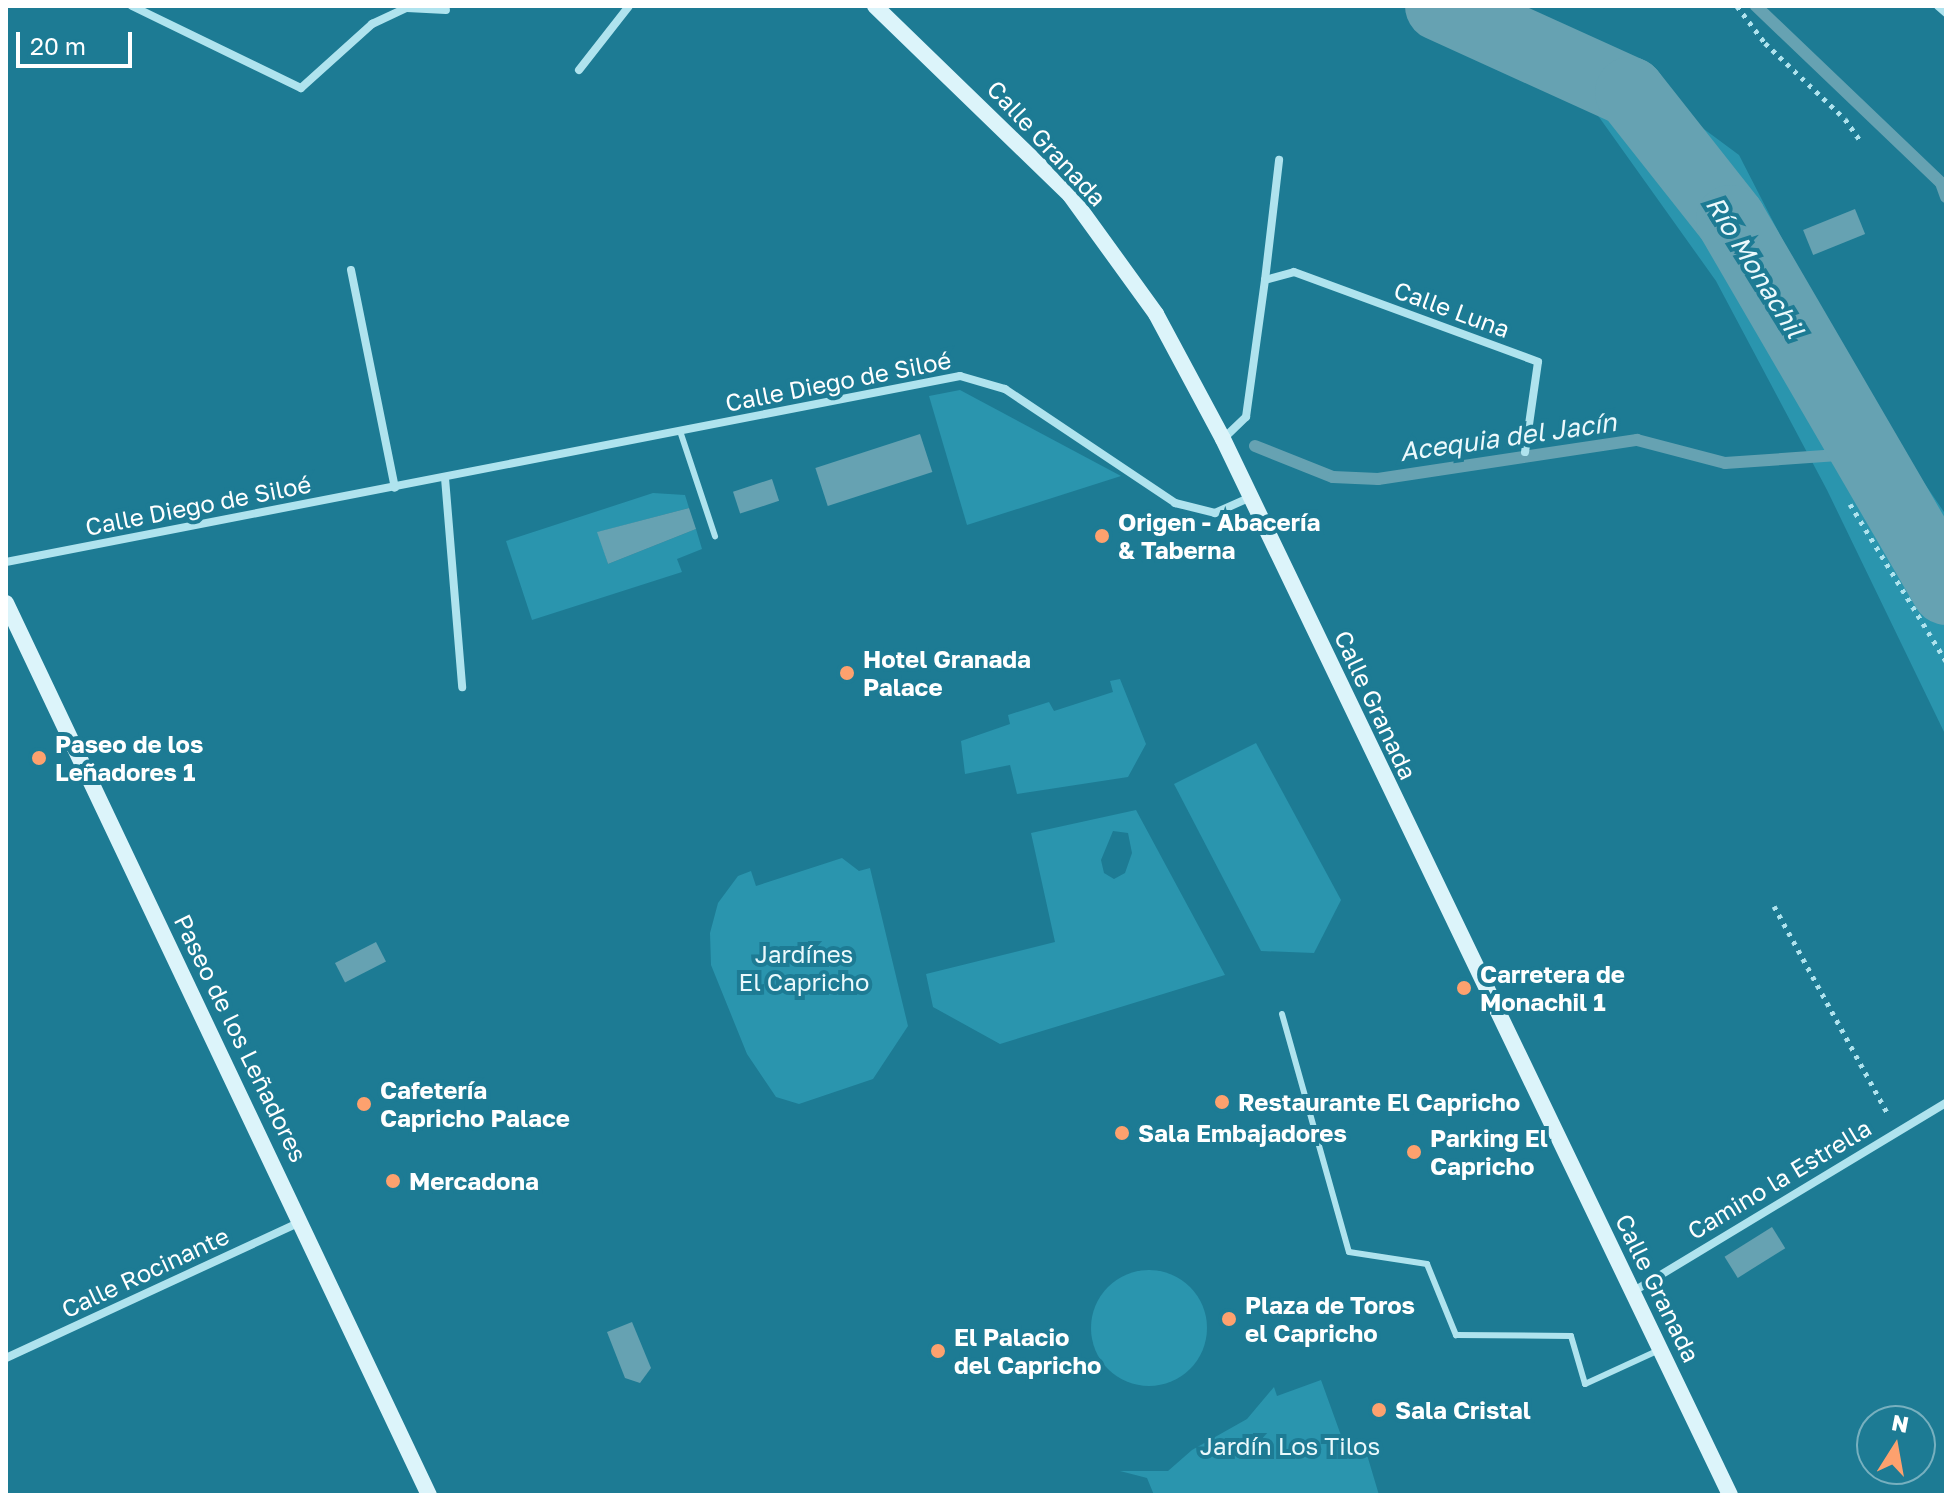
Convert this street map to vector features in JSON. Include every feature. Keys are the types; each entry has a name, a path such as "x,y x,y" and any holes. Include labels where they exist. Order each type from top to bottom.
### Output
{"street":[{"path":"132,6 301,88 372,24 407,8 446,10"},
{"path":"579,70 629,6"},
{"name":"Calle Granada","path":"875,6 1070,195 1156,314 1223,439 1730,1495"},
{"path":"1938,6 1946,13"},
{"path":"1223,439 1246,417 1279,160"},
{"path":"351,270 395,488"},
{"name":"Calle Luna","path":"1265,280 1294,272 1538,362 1525,452"},
{"name":"Calle Diego de Siloé","path":"6,562 960,376 1005,389 1175,503 1215,513 1251,497"},
{"path":"445,478 462,687"},
{"name":"Paseo de los Leñadores","path":"6,603 429,1495"},
{"name":"Camino la Estrella","path":"1634,1291 1946,1103"},
{"name":"Calle Rocinante","path":"6,1358 301,1222"}],"lane":[{"path":"680,431 715,536"},
{"path":"1282,1014 1349,1252 1427,1264 1456,1335 1571,1336 1585,1384 1662,1348"}],"path":[{"path":"1737,6 1765,43 1845,119 1861,142"},
{"path":"1850,504 1946,661"},
{"path":"1774,906 1897,1131"}],"green space":[{"path":"1403,6 1510,6 1573,32 1739,155 1855,381 1946,515 1946,736 1827,490 1716,281 1594,110 1510,53"},
{"path":"960,390 1121,476 967,525 929,396"},
{"path":"653,493 685,495 689,508 598,532 608,564 696,529 702,549 677,559 682,572 532,620 506,541"},
{"path":"1120,679 1146,744 1128,777 1017,794 1010,765 965,774 961,741 1010,724 1008,715 1049,702 1054,711 1113,692 1110,681"},
{"path":"1256,743 1341,900 1314,953 1261,951 1174,784"},
{"path":"1136,810 1225,975 1000,1044 933,1007 926,974 1055,942 1031,833","holes":["1113,831 1128,833 1132,853 1125,873 1114,879 1104,873 1101,860"]},
{"name":"Jardínes El Capricho","path":"842,858 859,871 870,868 908,1026 873,1079 799,1104 776,1097 747,1054 711,965 710,933 718,903 738,876 751,871 756,886"},
{"path":"1149,1270 1171,1274 1190,1287 1203,1306 1207,1328 1203,1350 1190,1369 1171,1382 1149,1386 1127,1382 1108,1369 1095,1350 1091,1328 1095,1306 1108,1287 1127,1274"},
{"name":"Jardín Los Tilos","path":"1321,1380 1347,1452 1365,1448 1379,1495 1154,1495 1147,1478 1120,1471 1168,1471 1192,1450 1247,1419 1274,1387 1277,1396"}],"shaded area":[{"path":"1855,209 1865,234 1813,255 1803,230"},
{"path":"920,434 932,472 828,506 815,468"},
{"path":"772,479 779,501 740,514 733,492"},
{"path":"689,508 696,529 608,564 597,532"},
{"path":"376,942 386,962 345,982 335,963"},
{"path":"1772,1227 1785,1248 1738,1278 1725,1257"},
{"path":"632,1322 651,1368 640,1383 625,1378 607,1332"}],"waterway":[{"name":"Río Monachil","path":"1440,6 1630,92 1731,220 1946,590"},
{"path":"1756,6 1941,183 1946,197"},
{"name":"Acequia del Jacín","path":"1255,446 1333,477 1378,479 1637,440 1725,463 1867,453"}],"place":[{"name":"Origen - Abacería & Taberna","path":"1102,536"},
{"name":"Hotel Granada Palace","path":"847,673"},
{"name":"Paseo de los Leñadores 1","path":"39,758"},
{"name":"Carretera de Monachil 1","path":"1464,988"},
{"name":"Restaurante El Capricho","path":"1222,1102"},
{"name":"Cafetería Capricho Palace","path":"364,1104"},
{"name":"Sala Embajadores","path":"1122,1133"},
{"name":"Parking El Capricho","path":"1414,1152"},
{"name":"Mercadona","path":"393,1181"},
{"name":"Plaza de Toros el Capricho","path":"1229,1319"},
{"name":"El Palacio del Capricho","path":"938,1351"},
{"name":"Sala Cristal","path":"1379,1410"}]}
